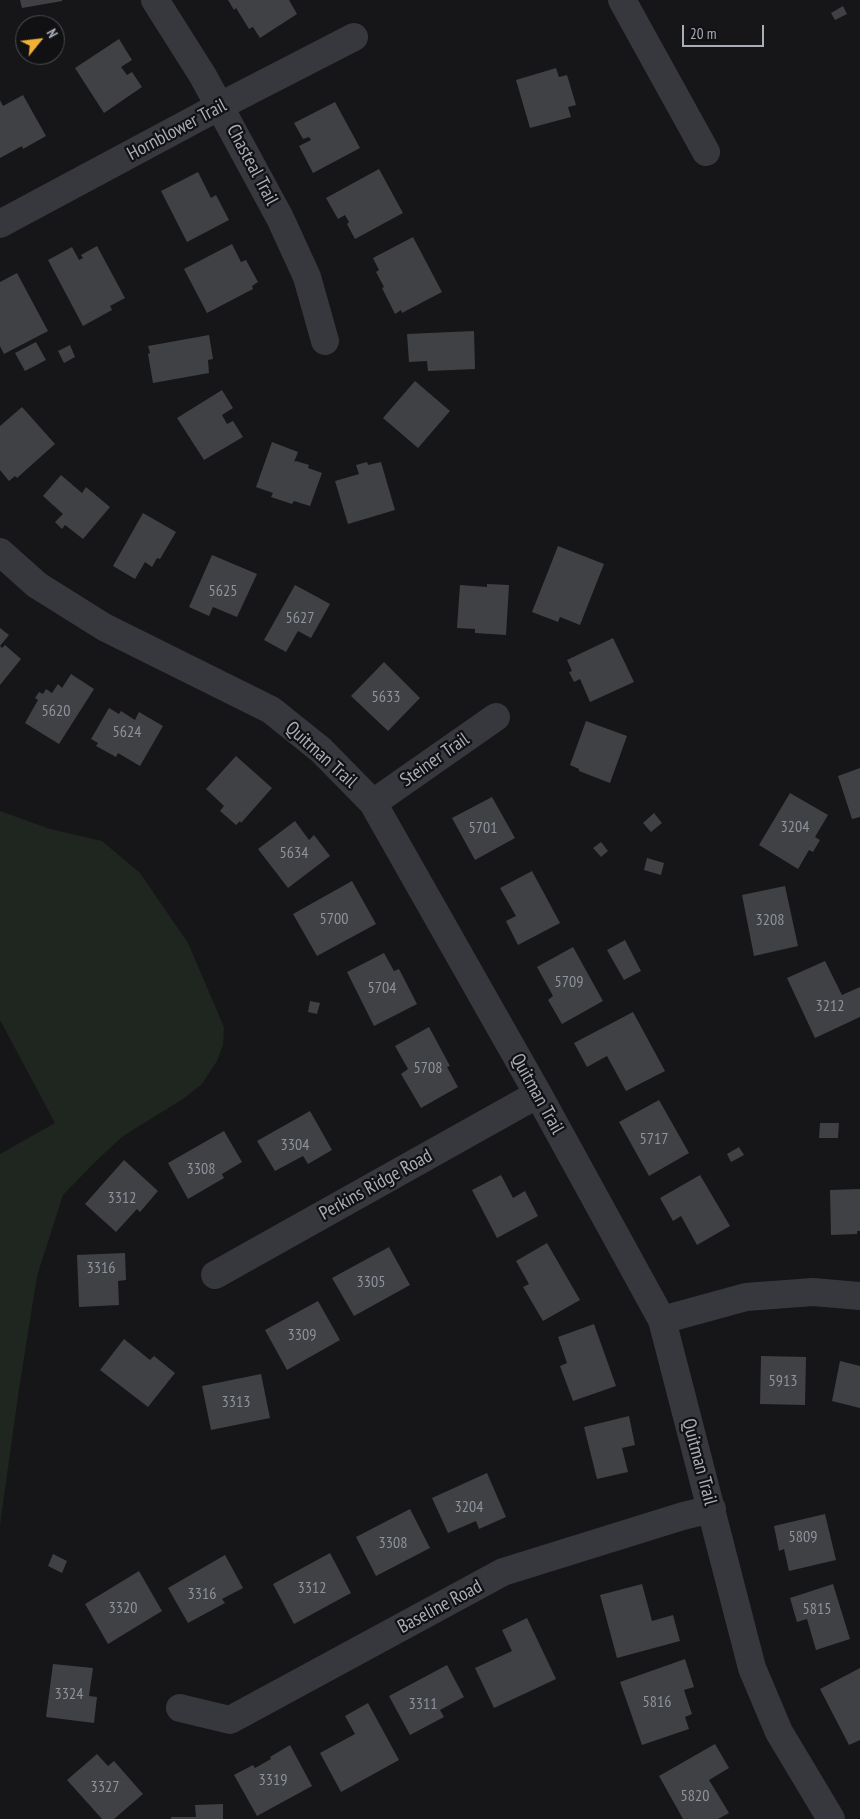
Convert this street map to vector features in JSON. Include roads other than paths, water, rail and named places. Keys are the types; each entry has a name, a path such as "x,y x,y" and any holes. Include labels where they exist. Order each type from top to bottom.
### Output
{"street":[{"name":"Chasteal Trail","path":"155,0 220,106 280,218 307,277 325,341"},
{"path":"622,0 706,152"},
{"name":"Hornblower Trail","path":"0,224 220,106 354,37"},
{"name":"Quitman Trail","path":"0,552 37,585 104,628 271,710 321,750 373,803 538,1094 662,1320 752,1668 779,1732 831,1819"},
{"name":"Steiner Trail","path":"373,803 496,717"},
{"name":"Perkins Ridge Road","path":"215,1275 538,1094"},
{"path":"662,1320 746,1297 813,1292 860,1296"},
{"name":"Baseline Road","path":"180,1708 230,1720 503,1572 683,1516 712,1509"}]}
